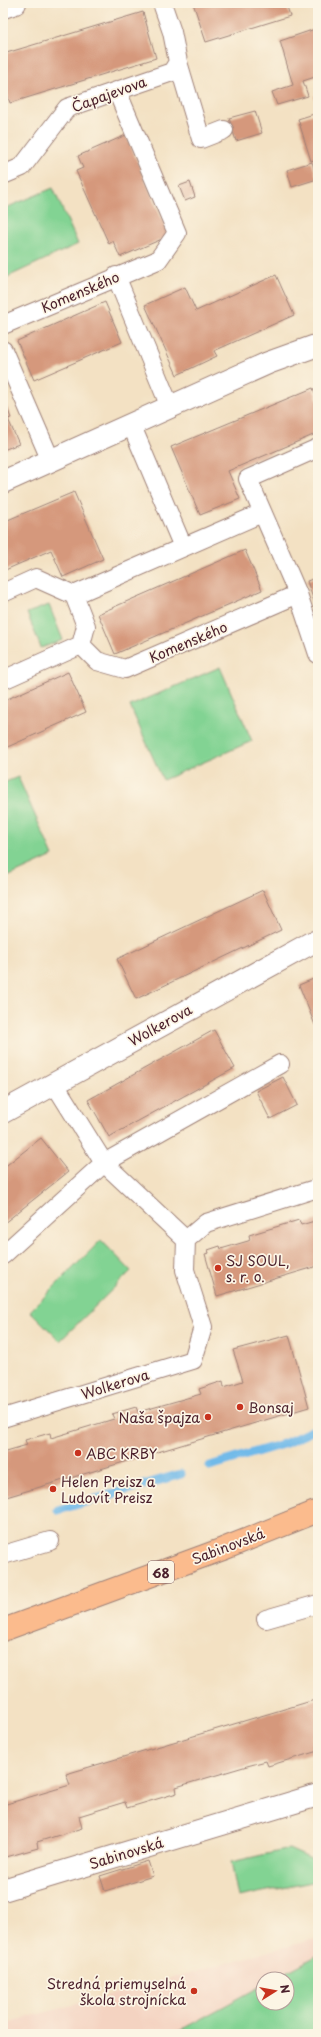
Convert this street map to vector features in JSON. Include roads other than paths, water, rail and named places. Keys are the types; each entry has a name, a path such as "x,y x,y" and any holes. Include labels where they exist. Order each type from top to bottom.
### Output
{"main road":[{"name":"Sabinovská","path":"3,1630 223,1549 318,1511"}],"street":[{"path":"3,7 15,3"},
{"path":"3,482 268,363 318,345"},
{"name":"Wolkerova","path":"3,1112 311,942 318,941"},
{"name":"Sabinovská","path":"3,1890 318,1795"}],"lane":[{"path":"162,3 172,32 178,62 201,139 224,130"},
{"name":"Čapajevova","path":"3,175 22,167 67,108 172,72 178,62"},
{"name":"Komenského","path":"3,325 116,276 158,260 177,233 117,91"},
{"path":"116,276 170,407"},
{"path":"3,350 50,460"},
{"path":"131,424 183,547"},
{"path":"318,448 248,479 298,594 318,654"},
{"path":"3,592 36,578 74,594 262,513"},
{"path":"3,680 81,645 86,626 74,594"},
{"name":"Komenského","path":"81,645 97,661 125,669 298,594"},
{"path":"3,1255 104,1163 280,1064"},
{"path":"54,1083 104,1163 186,1240 206,1223 318,1188"},
{"name":"Wolkerova","path":"3,1418 193,1360 204,1328 185,1270 186,1240"},
{"path":"3,1555 50,1542"},
{"path":"266,1619 318,1604"}],"waterway":[{"path":"210,1466 286,1443 318,1428"},
{"path":"58,1510 181,1474"}],"place":[{"name":"SJ SOUL, s. r. o.","path":"218,1268"},
{"name":"Bonsaj","path":"240,1407"},
{"name":"Naša špajza","path":"208,1417"},
{"name":"ABC KRBY","path":"78,1453"},
{"name":"Helen Preisz a Ludovít Preisz","path":"53,1489"},
{"name":"Stredná priemyselná škola strojnícka","path":"194,1991"}]}
